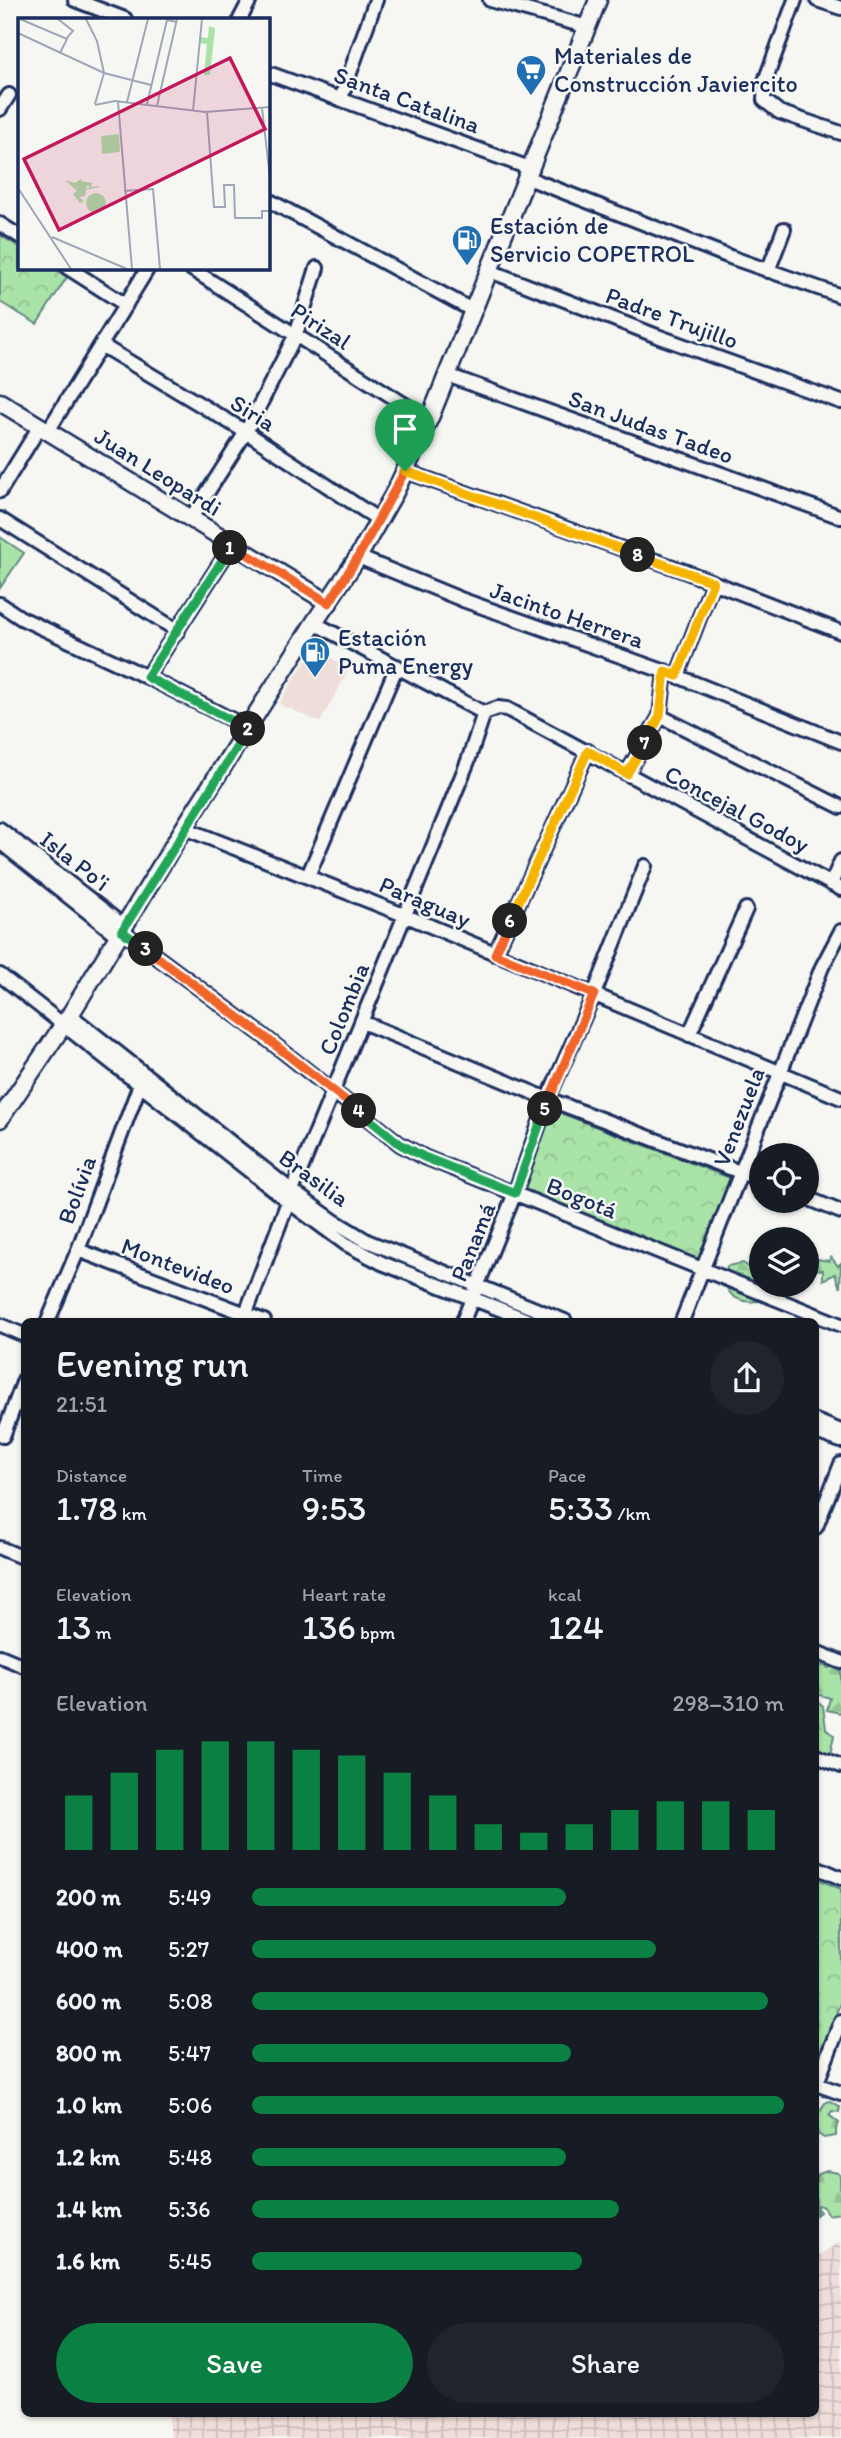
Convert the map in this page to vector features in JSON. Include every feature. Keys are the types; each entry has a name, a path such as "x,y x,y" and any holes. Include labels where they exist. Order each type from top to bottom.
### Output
{"main road":[{"path":"1,1114 66,1020 379,520 429,420 598,0"},
{"name":"Juan Leopardi","path":"0,402 329,603"}],"street":[{"path":"75,0 102,5 123,18"},
{"path":"241,18 250,0"},
{"path":"341,98 376,0"},
{"path":"490,0 588,27"},
{"path":"795,0 765,81 764,100 779,112 841,133"},
{"path":"817,0 841,8"},
{"name":"Santa Catalina","path":"270,74 341,98 768,271 841,296"},
{"path":"0,109 9,95"},
{"path":"270,201 474,311"},
{"path":"0,224 18,235"},
{"path":"768,271 784,229"},
{"path":"191,518 246,432 296,334 317,268"},
{"path":"71,270 126,305"},
{"path":"0,491 101,345 147,270"},
{"name":"Pirizal","path":"193,270 429,420"},
{"name":"Padre Trujillo","path":"490,271 657,336 841,402"},
{"name":"Siria","path":"101,345 246,432 379,520"},
{"name":"San Judas Tadeo","path":"447,375 841,517"},
{"path":"405,471 713,582 841,632"},
{"path":"0,519 178,631"},
{"path":"147,677 232,545"},
{"name":"Jacinto Herrera","path":"358,557 463,600 671,674 841,742"},
{"path":"627,774 660,716 671,674 713,582"},
{"path":"0,604 21,618 248,728"},
{"name":"Concejal Godoy","path":"314,623 484,713 498,708 507,709 836,886"},
{"path":"308,876 397,666"},
{"name":"Colombia","path":"244,1318 290,1196 468,761 484,713"},
{"path":"660,716 841,807"},
{"path":"495,954 588,751"},
{"name":"Paraguay","path":"184,828 404,915 841,1098"},
{"name":"Isla Po'i","path":"0,829 122,931"},
{"name":"Isla Po'i","path":"0,842 122,931"},
{"path":"836,886 841,862"},
{"name":"Panamá","path":"464,1318 515,1193 548,1099 594,994 645,866"},
{"path":"690,1035 746,909"},
{"name":"Bogotá","path":"122,931 261,1034 400,1144 424,1157 841,1325"},
{"name":"Venezuela","path":"683,1318 822,967 841,931"},
{"name":"Brasilia","path":"0,975 66,1020 142,1078 346,1244 382,1263 522,1318"},
{"path":"362,1021 548,1099 749,1175"},
{"name":"Bolívia","path":"49,1318 78,1250 142,1078"},
{"name":"Brasilia","path":"290,1196 367,1241 557,1318"},
{"path":"819,1203 841,1212"},
{"name":"Montevideo","path":"78,1250 244,1318"},
{"path":"0,1325 21,1334"},
{"path":"3,1436 21,1388"},
{"path":"819,1422 841,1431"},
{"path":"819,1433 841,1441"},
{"path":"819,1519 841,1464"},
{"path":"0,1548 21,1557"},
{"path":"819,1653 841,1662"},
{"path":"0,1656 21,1664"},
{"path":"819,1757 841,1766"},
{"path":"819,1868 841,1878"},
{"path":"819,2076 841,2021"},
{"path":"819,2085 841,2093"}],"shaded area":[{"path":"314,647 349,669 320,722 279,704"},
{"path":"841,2241 841,2438 171,2438 168,2417 819,2417 819,2255"}],"green space":[{"path":"0,235 18,246 18,270 55,270 67,277 37,324 0,302"},
{"path":"0,537 24,553 0,588"},
{"path":"550,1109 730,1178 698,1265 519,1195"},
{"path":"831,1257 838,1266 841,1263 840,1288 835,1274 823,1280 823,1270 819,1270 819,1259 829,1261"},
{"path":"743,1263 749,1267 749,1297 762,1297 764,1300 746,1301 728,1291 725,1276 727,1266"},
{"path":"833,1663 841,1666 841,1713 827,1710 830,1698 819,1695 819,1668 822,1665 829,1668"},
{"path":"819,1703 823,1706 826,1729 834,1735 828,1765 819,1765"},
{"path":"819,1879 841,1889 841,2001 819,2056"},
{"path":"830,2101 840,2107 839,2112 832,2111 829,2115 839,2123 836,2136 824,2138 819,2135 819,2112"},
{"path":"827,2171 838,2173 841,2213 828,2215 819,2205 819,2174"}],"place":[{"name":"Materiales de Construcción Javiercito","path":"531,97"},
{"name":"Estación de Servicio COPETROL","path":"467,267"},
{"name":"Estación Puma Energy","path":"315,679"}],"route":[{"path":"405,471 713,582 677,676 665,671 660,716 656,725 627,774 588,751 495,954 594,994 548,1099 515,1193 424,1157 400,1144 261,1034 122,931 248,728 147,677 232,545 329,603 358,557 405,471"}]}
